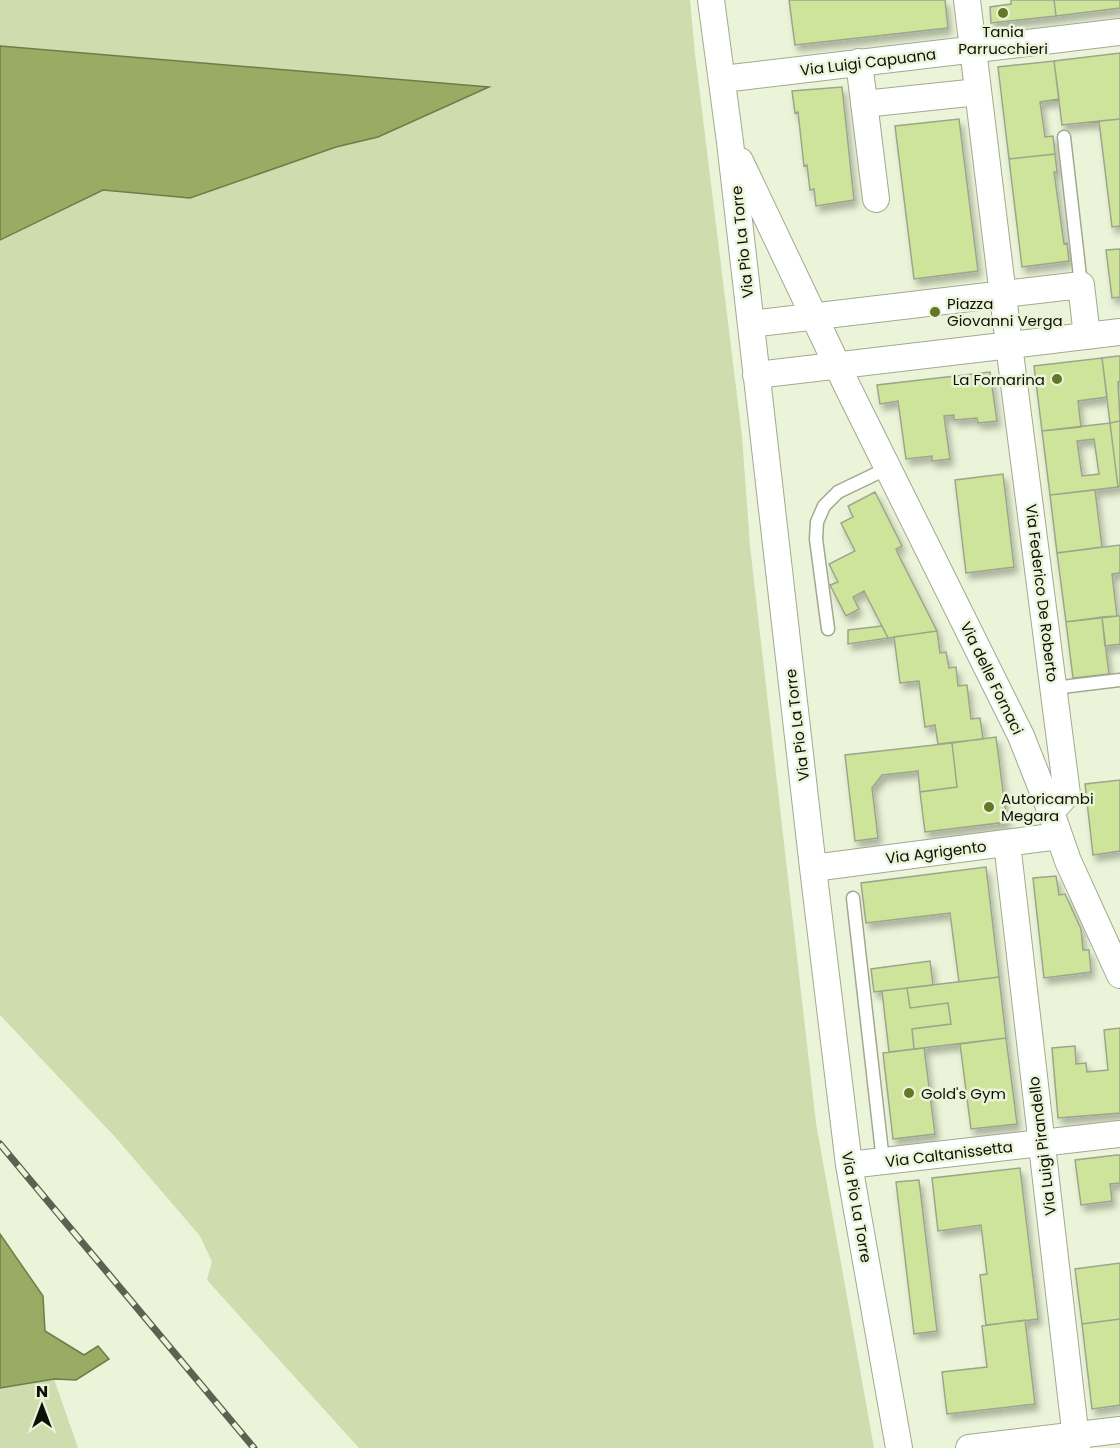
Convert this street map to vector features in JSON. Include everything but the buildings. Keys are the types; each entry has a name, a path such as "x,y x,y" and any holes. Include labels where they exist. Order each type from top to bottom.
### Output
{"street":[{"name":"Via Pio La Torre","path":"711,0 723,79 849,1165 899,1448"},
{"path":"864,104 978,92 967,0"},
{"name":"Via Luigi Capuana","path":"723,79 1120,32"},
{"path":"859,63 876,199"},
{"name":"Via Federico De Roberto","path":"978,92 1067,794 1051,812"},
{"name":"Via delle Fornaci","path":"730,142 843,377 1021,736 1068,861 1120,975"},
{"path":"751,324 1081,285 1087,336"},
{"path":"756,375 843,377 1011,357 1087,336 1120,332"},
{"name":"Via Agrigento","path":"813,868 1059,836"},
{"name":"Via Luigi Pirandello","path":"1007,843 1076,1442"},
{"name":"Via Caltanissetta","path":"849,1165 1120,1134"},
{"path":"969,1448 1076,1442 1120,1430"}],"lane":[{"path":"1064,137 1081,285"},
{"path":"828,629 816,539 818,522 824,506 838,492 888,468"},
{"path":"1054,688 1120,680"},
{"path":"853,898 884,1161"}],"shaded area":[{"path":"0,0 690,0 742,436 750,546 816,1123 874,1448 359,1448 207,1280 212,1262 200,1236 116,1138 0,1015 0,240 103,190 190,197 336,147 378,137 487,87 0,46"},
{"path":"0,46 489,87 378,137 336,147 190,198 103,190 0,240"},
{"path":"0,1234 43,1296 45,1331 84,1355 98,1346 109,1359 76,1380 54,1379 0,1388"},
{"path":"54,1379 78,1448 0,1448 0,1388"}],"railway":[{"path":"0,1144 254,1448"}],"place":[{"name":"Tania Parrucchieri","path":"1003,13"},
{"name":"Piazza Giovanni Verga","path":"935,312"},
{"name":"La Fornarina","path":"1057,379"},
{"name":"Autoricambi Megara","path":"989,807"},
{"name":"Gold's Gym","path":"909,1093"}]}
